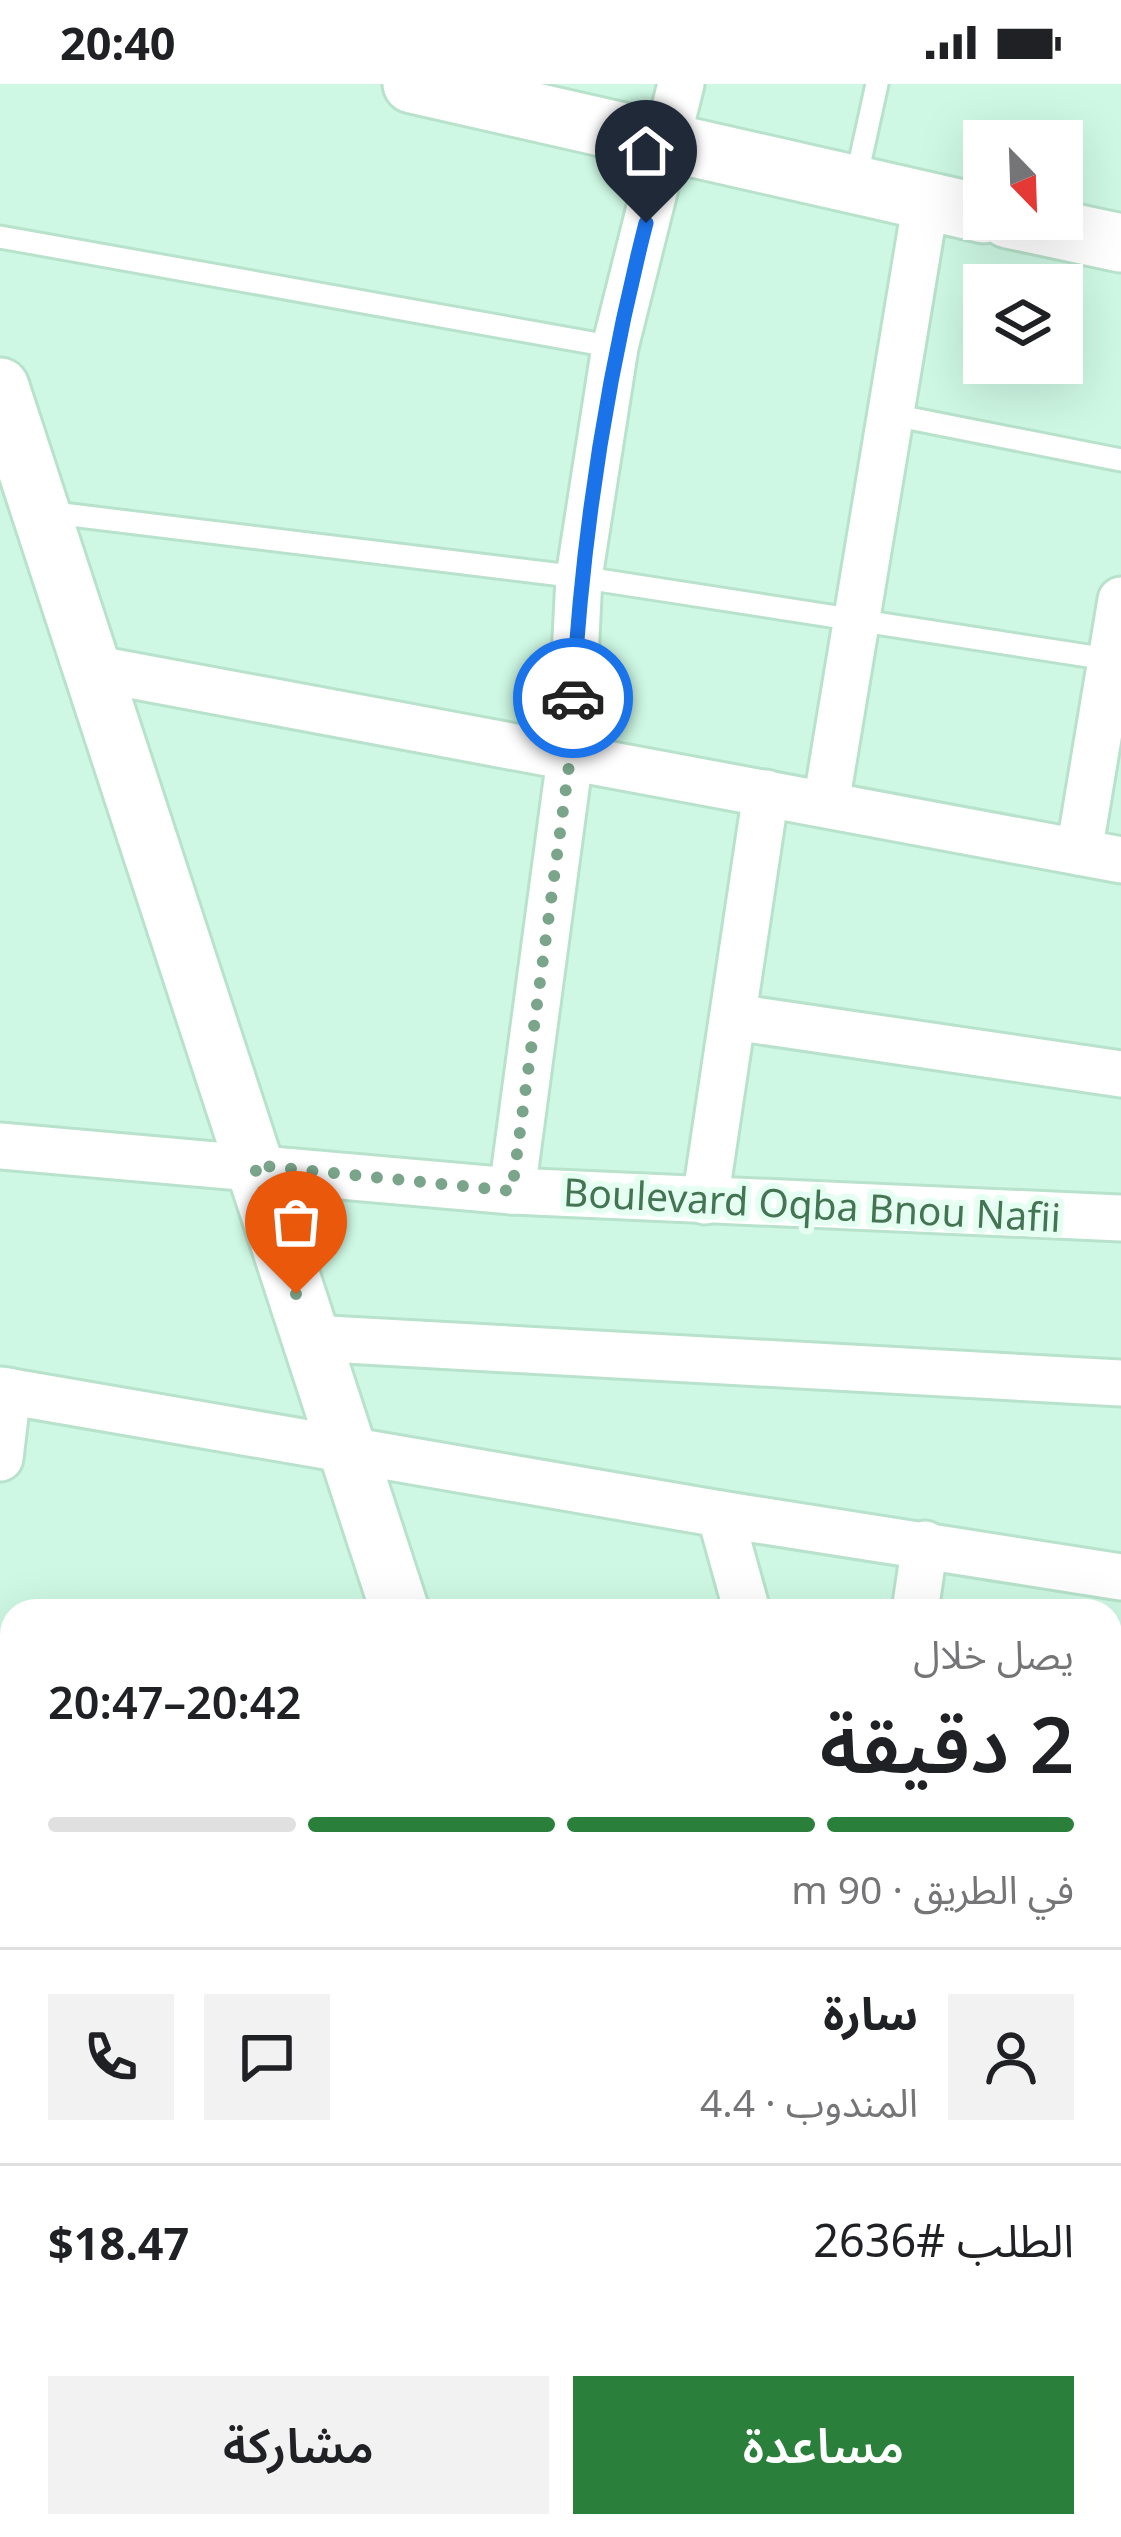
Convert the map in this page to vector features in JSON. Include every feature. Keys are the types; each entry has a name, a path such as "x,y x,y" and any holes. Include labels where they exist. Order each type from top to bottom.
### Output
{"street":[{"path":"412,84 963,210"},
{"path":"512,1191 570,758 579,577 615,346 681,84"},
{"path":"826,804 926,202"},
{"path":"1083,235 1121,243"},
{"path":"0,388 396,1599"},
{"path":"92,668 1100,856 1121,599"},
{"path":"705,1201 766,793"},
{"path":"734,1017 1121,1074"},
{"name":"Boulevard Oqba Bnou Nafii","path":"0,1146 512,1191 1121,1218"},
{"path":"310,1338 1121,1383"},
{"path":"0,1458 4,1390 720,1514 1121,1576"},
{"path":"720,1514 745,1599"},
{"path":"917,1599 925,1544"}],"lane":[{"path":"855,184 877,84"},
{"path":"0,237 615,346"},
{"path":"893,415 1121,460"},
{"path":"40,512 579,577 1115,660"}],"shaded area":[{"path":"0,84 1121,84 1121,1599 0,1599"}],"way so far":[{"path":"296,1294 254,1165 512,1191 570,758 573,698"}],"route":[{"path":"573,698 586,531 615,346 646,223"}]}
